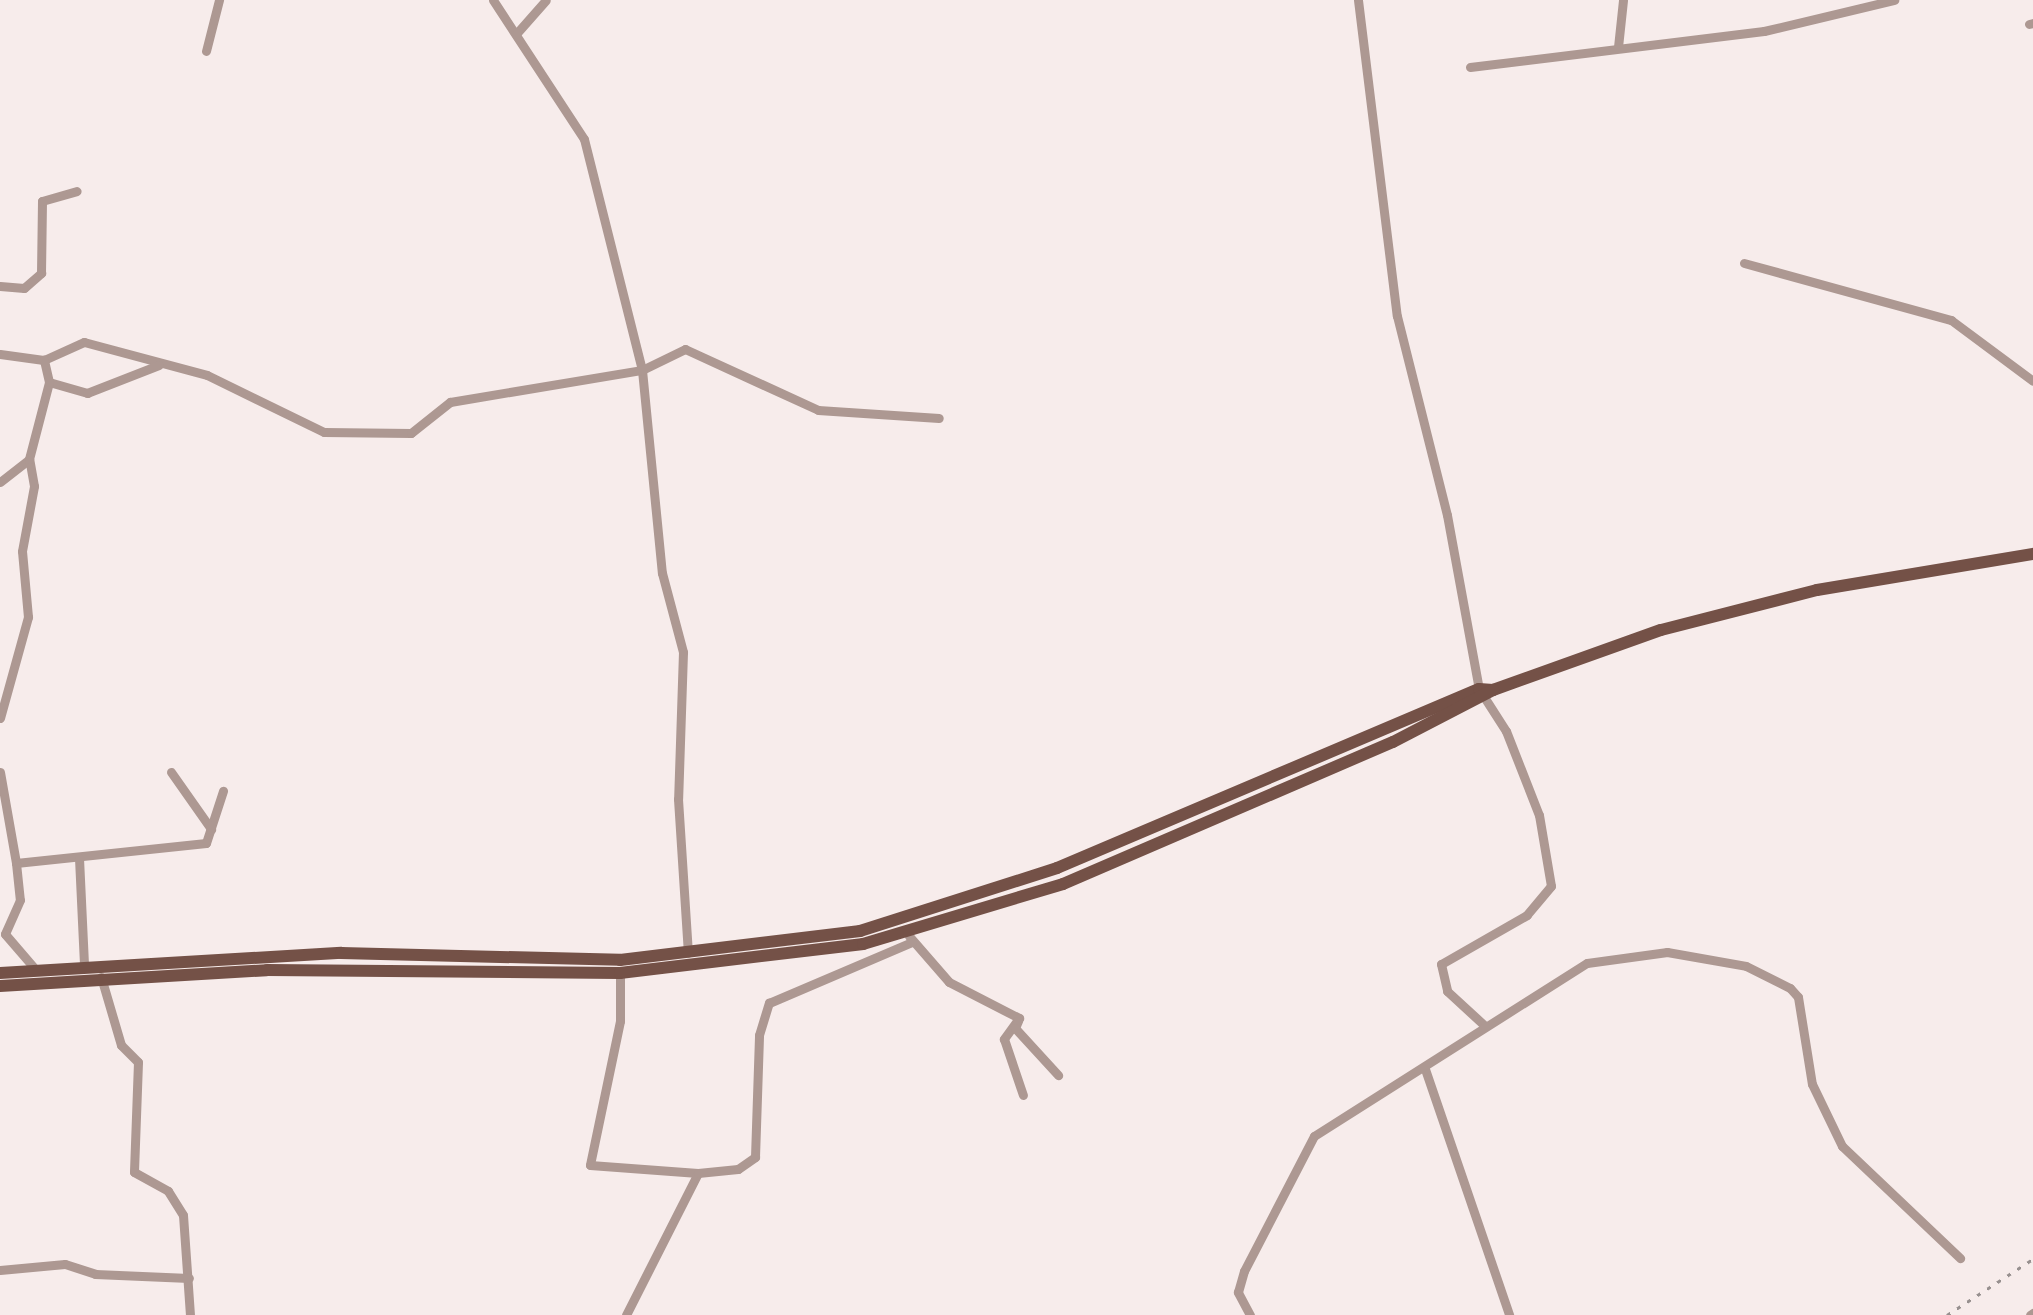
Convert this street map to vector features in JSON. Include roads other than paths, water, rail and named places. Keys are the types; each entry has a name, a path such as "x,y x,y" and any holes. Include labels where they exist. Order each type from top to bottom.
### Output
{"main road":[{"path":"0,973 84,965 341,953 620,960 860,931 961,902 1485,693 1739,608 1934,566 2033,554"},
{"path":"0,986 101,977 311,970 620,973 910,938 1063,884 1485,693"}],"street":[{"path":"206,51 219,0"},
{"path":"493,0 584,139 642,370 662,573 683,652 678,799 688,953"},
{"path":"516,34 546,0"},
{"path":"1358,0 1397,316 1447,515 1485,693 1539,815 1551,886 1527,915 1441,964 1447,991 1485,1026"},
{"path":"1618,47 1623,0"},
{"path":"1470,67 1764,31 1894,0"},
{"path":"0,286 24,288 41,273 42,201 77,191"},
{"path":"1744,263 1951,320 2033,381"},
{"path":"0,354 44,360 84,342 159,365 207,375 324,432 411,433 450,402 642,370 685,349 818,410 939,418"},
{"path":"0,718 28,617 22,551 34,486 29,459 49,382 44,360"},
{"path":"49,382 87,393 159,365"},
{"path":"0,482 29,459"},
{"path":"0,772 20,900 5,934 36,970"},
{"path":"171,772 211,829"},
{"path":"16,863 200,844 211,829 223,791"},
{"path":"79,858 84,965"},
{"path":"620,973 620,1021 590,1165 698,1173 738,1169 755,1157 759,1035 769,1003 910,938 949,982 1019,1018"},
{"path":"1250,1315 1238,1292 1244,1271 1314,1136 1425,1069 1485,1026 1595,960 1699,953 1776,979 1798,997 1812,1084 1842,1146 1960,1258"},
{"path":"101,977 121,1045 138,1062 134,1172 178,1199 189,1278 190,1315"},
{"path":"1019,1018 1015,1028 1058,1075"},
{"path":"1019,1018 1004,1039 1023,1095"},
{"path":"1425,1069 1509,1315"},
{"path":"626,1315 698,1173"},
{"path":"0,1270 65,1264 95,1274 189,1278"}],"railway":[{"path":"1947,1315 2033,1259"}]}
